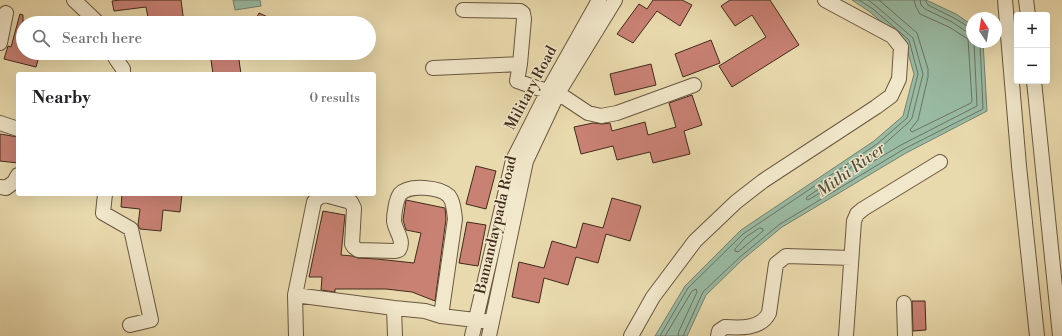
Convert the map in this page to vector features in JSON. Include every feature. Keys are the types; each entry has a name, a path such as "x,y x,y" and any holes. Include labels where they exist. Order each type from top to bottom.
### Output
{"street":[{"path":"74,0 91,16"},
{"name":"Military Road","path":"472,336 512,160 585,37 599,0"},
{"path":"585,37 615,0"},
{"path":"631,336 653,297 695,241 736,202 762,181 876,108 891,96 899,79 901,47 892,36 825,0"},
{"path":"1005,0 1019,166 1038,336"},
{"path":"1026,0 1028,12"},
{"path":"463,10 520,11 523,13 524,19 517,81 553,92 588,113 601,116 617,113 694,85"},
{"path":"0,43 6,13"},
{"path":"117,60 125,72"},
{"path":"433,68 520,64"},
{"path":"1034,84 1060,336"},
{"name":"Bamandaypada Road","path":"490,329 526,161 553,92"},
{"path":"0,122 16,128"},
{"path":"846,336 854,221 857,214 940,162"},
{"path":"0,187 6,188 16,178"},
{"path":"332,196 351,202 354,208 352,244 354,248 358,250 395,252 400,250 401,247 400,236 394,222 394,215 399,196 404,190 412,187 440,190 449,196 454,205 456,219 441,316"},
{"path":"105,196 103,213 131,230 151,320 130,325"},
{"path":"296,336 296,295 314,202 321,196"},
{"path":"718,336 719,331 725,327 736,328 755,326 761,329 769,313 776,264 786,256 851,258"},
{"path":"486,275 501,278"},
{"path":"296,295 426,311 441,316 475,320 490,329"},
{"path":"904,303 905,336"},
{"path":"394,308 395,336"}],"water":[{"path":"233,0 260,0 261,6 235,10"},
{"name":"Mithi River","path":"852,0 926,0 956,14 966,21 966,48 983,48 987,111 906,153 782,227 742,260 706,295 687,336 655,336 685,286 741,230 874,141 903,116 914,74 905,42 870,12"}],"building":[{"path":"181,0 183,16 148,16 146,7 114,11 112,1"},
{"path":"653,0 682,0 692,5 680,26 657,11 633,43 617,34 639,4 647,9"},
{"path":"730,0 770,0 799,45 732,87 719,66 766,37 752,15 735,26 721,6"},
{"path":"259,13 266,16 258,16"},
{"path":"16,29 16,60 38,60 36,67 4,59 8,46 11,47"},
{"path":"711,40 720,63 683,77 675,54"},
{"path":"211,60 239,60 241,72 213,72"},
{"path":"651,64 656,85 615,95 610,74"},
{"path":"692,95 702,125 684,131 690,154 653,163 650,152 617,160 613,146 581,154 574,127 593,123 610,123 612,131 645,122 648,135 676,127 669,103"},
{"path":"0,134 16,137 16,163 0,161"},
{"path":"476,166 496,171 486,209 466,204"},
{"path":"122,196 182,196 180,212 163,210 161,231 140,229 138,225 140,209 121,207"},
{"path":"612,198 641,206 630,241 606,234 598,263 576,257 568,285 544,278 539,303 512,297 519,262 544,268 552,241 576,248 583,223 603,228"},
{"path":"406,200 445,208 446,219 435,301 412,292 386,289 335,289 335,292 321,290 322,277 309,277 323,211 345,215 341,255 414,263 421,233 406,230 403,220"},
{"path":"467,222 486,225 478,266 459,263"},
{"path":"912,301 925,301 926,330 913,331"}]}
